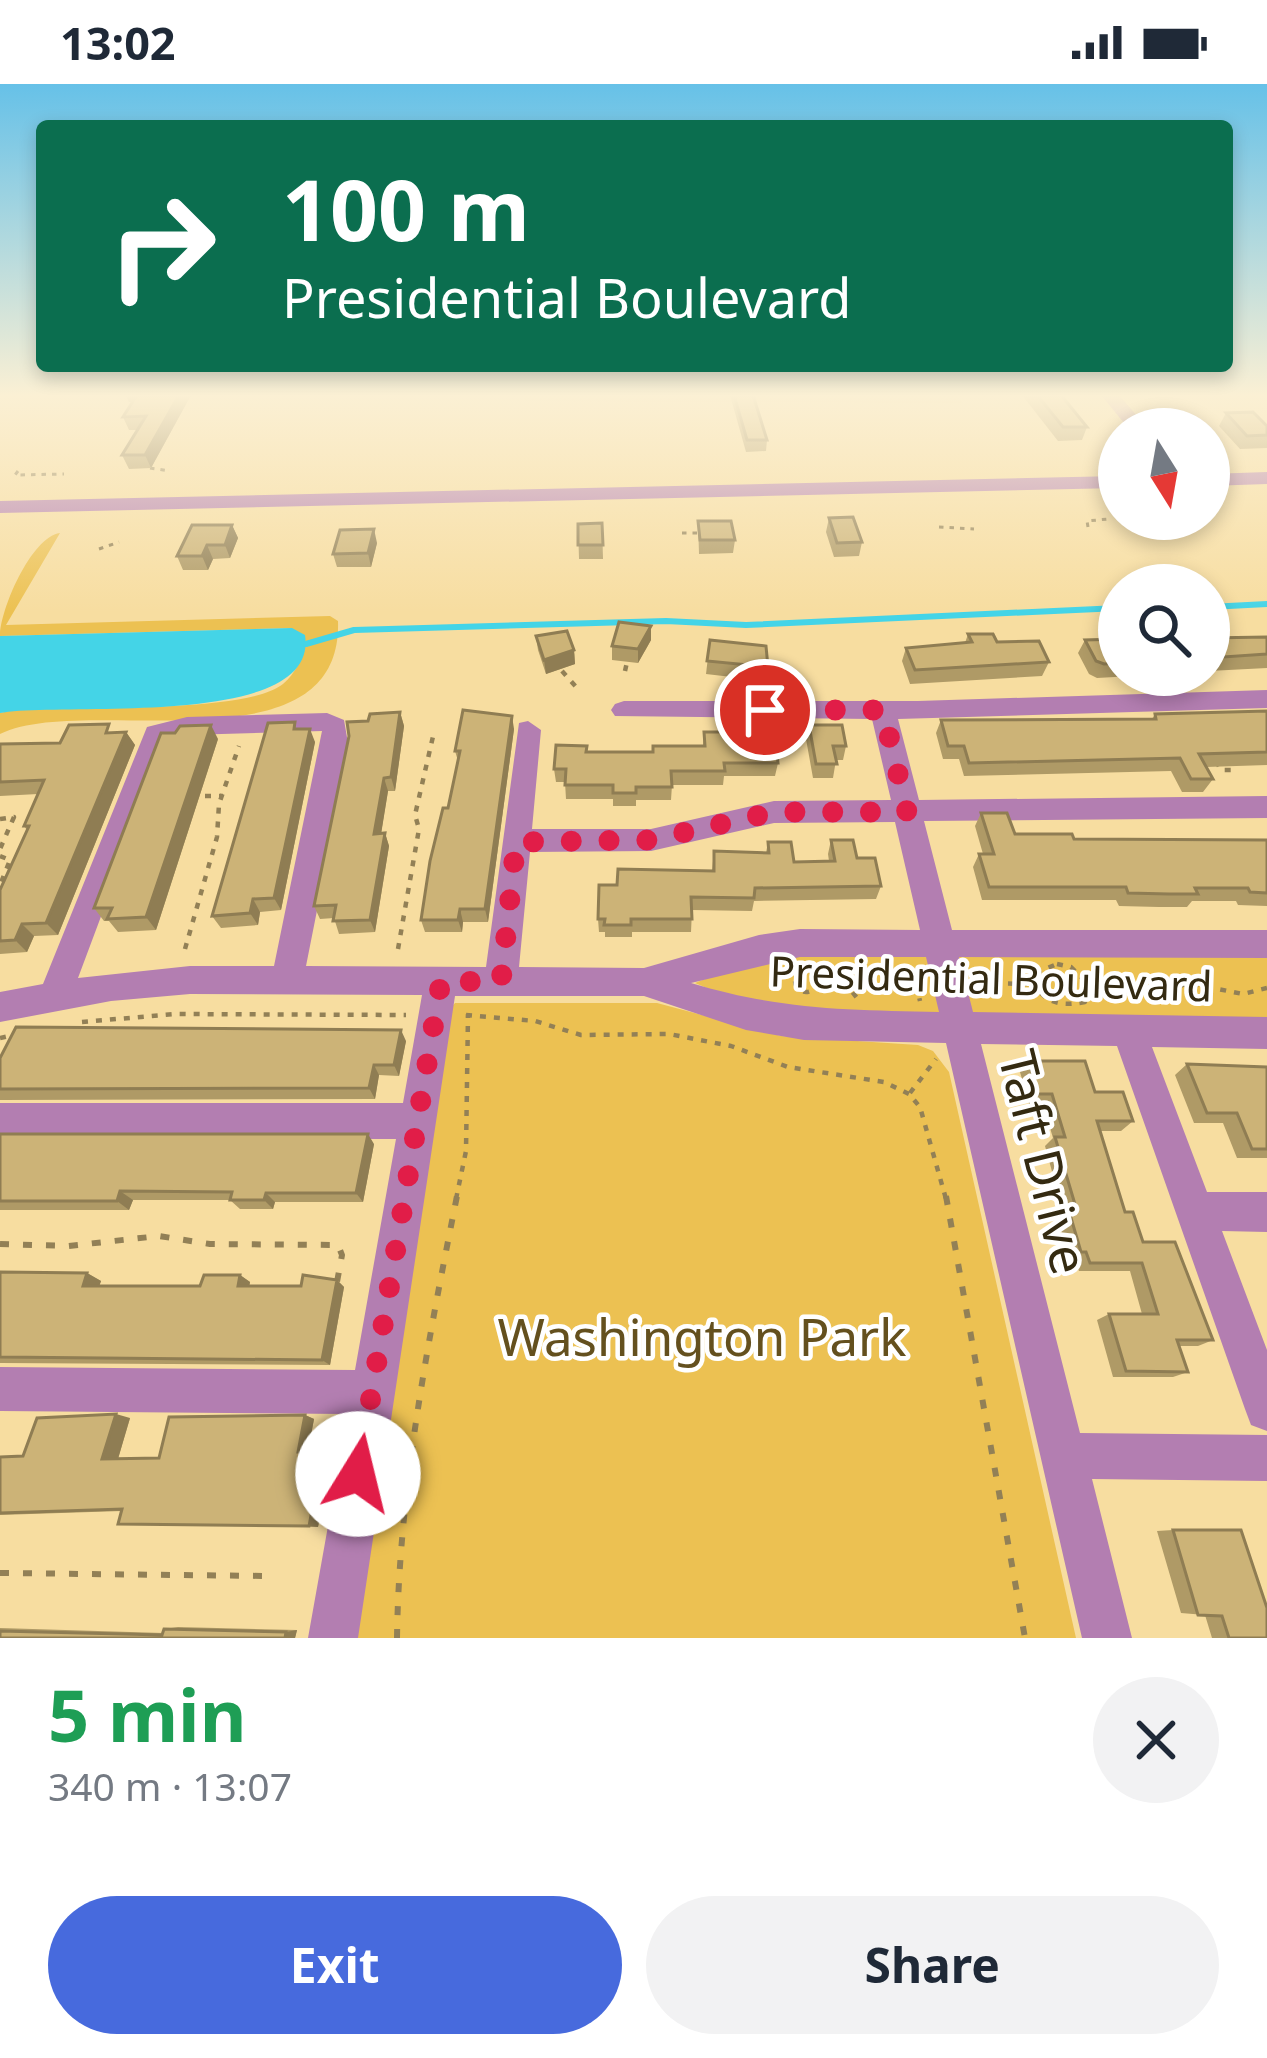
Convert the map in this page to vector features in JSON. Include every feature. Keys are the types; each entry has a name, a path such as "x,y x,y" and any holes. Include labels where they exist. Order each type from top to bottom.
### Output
{"street":[{"path":"1230,479 1267,478"},
{"path":"0,507 1098,482"},
{"path":"624,710 883,710 1267,699"},
{"name":"Taft Drive","path":"883,710 907,812 923,951 1063,1456 1107,1638"},
{"path":"62,1009 156,734 188,726 327,722 335,727 335,749 287,981"},
{"path":"501,982 528,730"},
{"path":"516,842 651,840 774,812 1267,807"},
{"name":"Presidential Boulevard","path":"0,1007 62,1009 190,980 287,981 438,1004 501,982 644,982 759,949 835,941 923,951 1267,944"},
{"name":"Presidential Boulevard","path":"644,982 746,1015 949,1042 1129,1032 1267,1033"},
{"path":"333,1638 438,1004"},
{"path":"1129,1032 1267,1409"},
{"path":"0,1121 416,1120"},
{"path":"1195,1211 1267,1212"},
{"path":"0,1389 371,1392"},
{"path":"1063,1456 1267,1458"}],"path":[{"path":"150,468 170,471"},
{"path":"18,471 15,475 64,474"},
{"path":"1088,526 1087,520 1098,519"},
{"path":"940,527 974,529"},
{"path":"682,533 718,532"},
{"path":"99,549 119,542"},
{"path":"625,671 627,662"},
{"path":"562,671 577,688"},
{"path":"398,949 419,829 415,815 434,732"},
{"path":"185,949 239,746 227,747"},
{"path":"1210,751 1220,770 1235,770"},
{"path":"205,796 224,796"},
{"path":"0,819 14,817 0,853 10,860 0,885"},
{"path":"902,1007 922,1007 923,951"},
{"path":"804,969 794,979 796,986 814,990 818,981 803,963 825,962"},
{"path":"1034,984 1043,967 1058,964 1071,967 1088,984"},
{"path":"804,969 846,984 863,1008 848,1007"},
{"path":"1088,984 1123,979 1154,996 1188,983 1243,994 1267,988"},
{"path":"980,983 1034,984 1050,1001 1074,1006 1084,1002 1088,984"},
{"path":"807,991 810,1004"},
{"path":"62,1009 175,1014 438,1004 468,1015 535,1021 581,1035 655,1034 702,1040 788,1066 884,1082 909,1094 928,1123 943,1180 999,1469 1025,1638"},
{"path":"397,1638 398,1576 431,1323 467,1139 468,1015"},
{"path":"0,1038 23,1033"},
{"path":"909,1094 949,1042"},
{"path":"0,1244 80,1245 116,1236 210,1244 338,1245 342,1255 337,1286"},
{"path":"0,1573 266,1576"}],"green space":[{"path":"60,533 6,625 330,616 338,621 328,668 299,698 255,713 202,720 39,723 0,734 0,713 22,708 198,704 263,694 287,680 305,649 306,643 291,628 0,636 11,593 28,560"},
{"path":"812,953 1267,954 1267,1020 997,1019 747,1005 695,983 725,971"},
{"name":"Washington Park","path":"455,1003 657,1003 781,1036 918,1045 933,1051 949,1072 1076,1638 355,1638 449,1010"}],"water":[{"path":"292,628 305,635 299,665 272,686 230,699 180,706 0,713 0,636"}],"building":[{"path":"853,517 862,542 837,543 829,518"},
{"path":"698,521 731,521 735,540 700,540"},
{"path":"602,523 603,545 578,545 578,524"},
{"path":"192,525 232,525 225,545 207,545 202,556 177,556"},
{"path":"374,529 368,553 333,554 340,530"},
{"path":"619,622 651,626 638,649 612,646"},
{"path":"567,631 574,650 544,660 536,636"},
{"path":"968,634 993,634 997,642 1039,641 1049,662 915,670 906,648 972,642"},
{"path":"1267,637 1267,654 1230,657 1230,638"},
{"path":"710,640 766,646 768,667 707,661"},
{"path":"1085,640 1098,640 1098,662 1096,661"},
{"path":"463,710 512,716 485,909 460,909 458,920 421,920 430,861 460,751 455,751"},
{"path":"1267,711 1267,752 1199,754 1213,779 1191,779 1180,758 969,763 964,746 948,746 941,720 1156,719 1155,714"},
{"path":"400,712 391,777 384,778 374,834 385,833 370,920 333,921 336,905 314,906 349,736 347,722"},
{"path":"295,722 294,729 310,729 274,898 253,899 250,913 212,916 268,723"},
{"path":"109,724 106,733 126,732 46,923 22,924 15,940 0,941 0,890 44,780 0,782 0,744 60,743 69,725"},
{"path":"752,724 774,724 778,763 724,763 725,771 671,771 672,787 636,787 636,793 613,793 613,785 565,785 566,769 554,769 556,745 587,746 586,752 653,752 653,746 705,746 704,732 753,732"},
{"path":"211,725 146,917 107,919 112,908 94,908 161,733 175,733 180,726"},
{"path":"809,725 842,725 846,746 833,746 837,764 816,764"},
{"path":"981,813 1007,813 1015,834 1267,840 1267,893 1248,888 1195,888 1198,894 1169,894 1128,893 1126,887 989,887 979,854 994,854"},
{"path":"831,840 853,840 857,858 875,858 881,886 755,888 754,898 691,897 692,919 631,919 631,925 604,925 605,919 598,919 599,885 617,885 618,869 714,871 714,851 769,853 768,842 791,842 794,862 835,861"},
{"path":"16,1027 401,1030 394,1065 374,1065 369,1088 0,1089 0,1058"},
{"path":"1029,1061 1085,1061 1095,1092 1123,1092 1133,1121 1097,1121 1125,1212 1133,1212 1143,1242 1175,1242 1213,1340 1177,1340 1188,1372 1126,1371 1109,1314 1158,1314 1142,1263 1090,1263 1086,1252 1081,1252 1069,1211 1077,1211 1055,1137 1065,1137 1052,1094 1038,1094"},
{"path":"1187,1064 1267,1067 1267,1149 1252,1149 1237,1113 1207,1113"},
{"path":"0,1134 368,1134 356,1193 266,1193 264,1200 230,1200 232,1192 120,1191 117,1201 0,1201"},
{"path":"0,1272 87,1273 83,1286 200,1286 204,1275 240,1275 238,1286 301,1286 303,1275 337,1280 322,1360 0,1357"},
{"path":"116,1414 102,1459 159,1458 169,1417 305,1415 298,1452 323,1452 309,1526 118,1524 122,1509 0,1513 0,1457 23,1456 37,1418"},
{"path":"1173,1530 1241,1530 1267,1608 1267,1638 1229,1638 1222,1616 1198,1615"},
{"path":"164,1629 286,1632 285,1638 0,1638 0,1631 162,1635"}],"waterway":[{"path":"1230,606 1267,604"},
{"path":"306,644 354,630 666,621 746,625 1098,609"}],"route":[{"path":"358,1474 441,981 501,982 516,842 651,840 774,812 907,812 883,710 765,710"}]}
